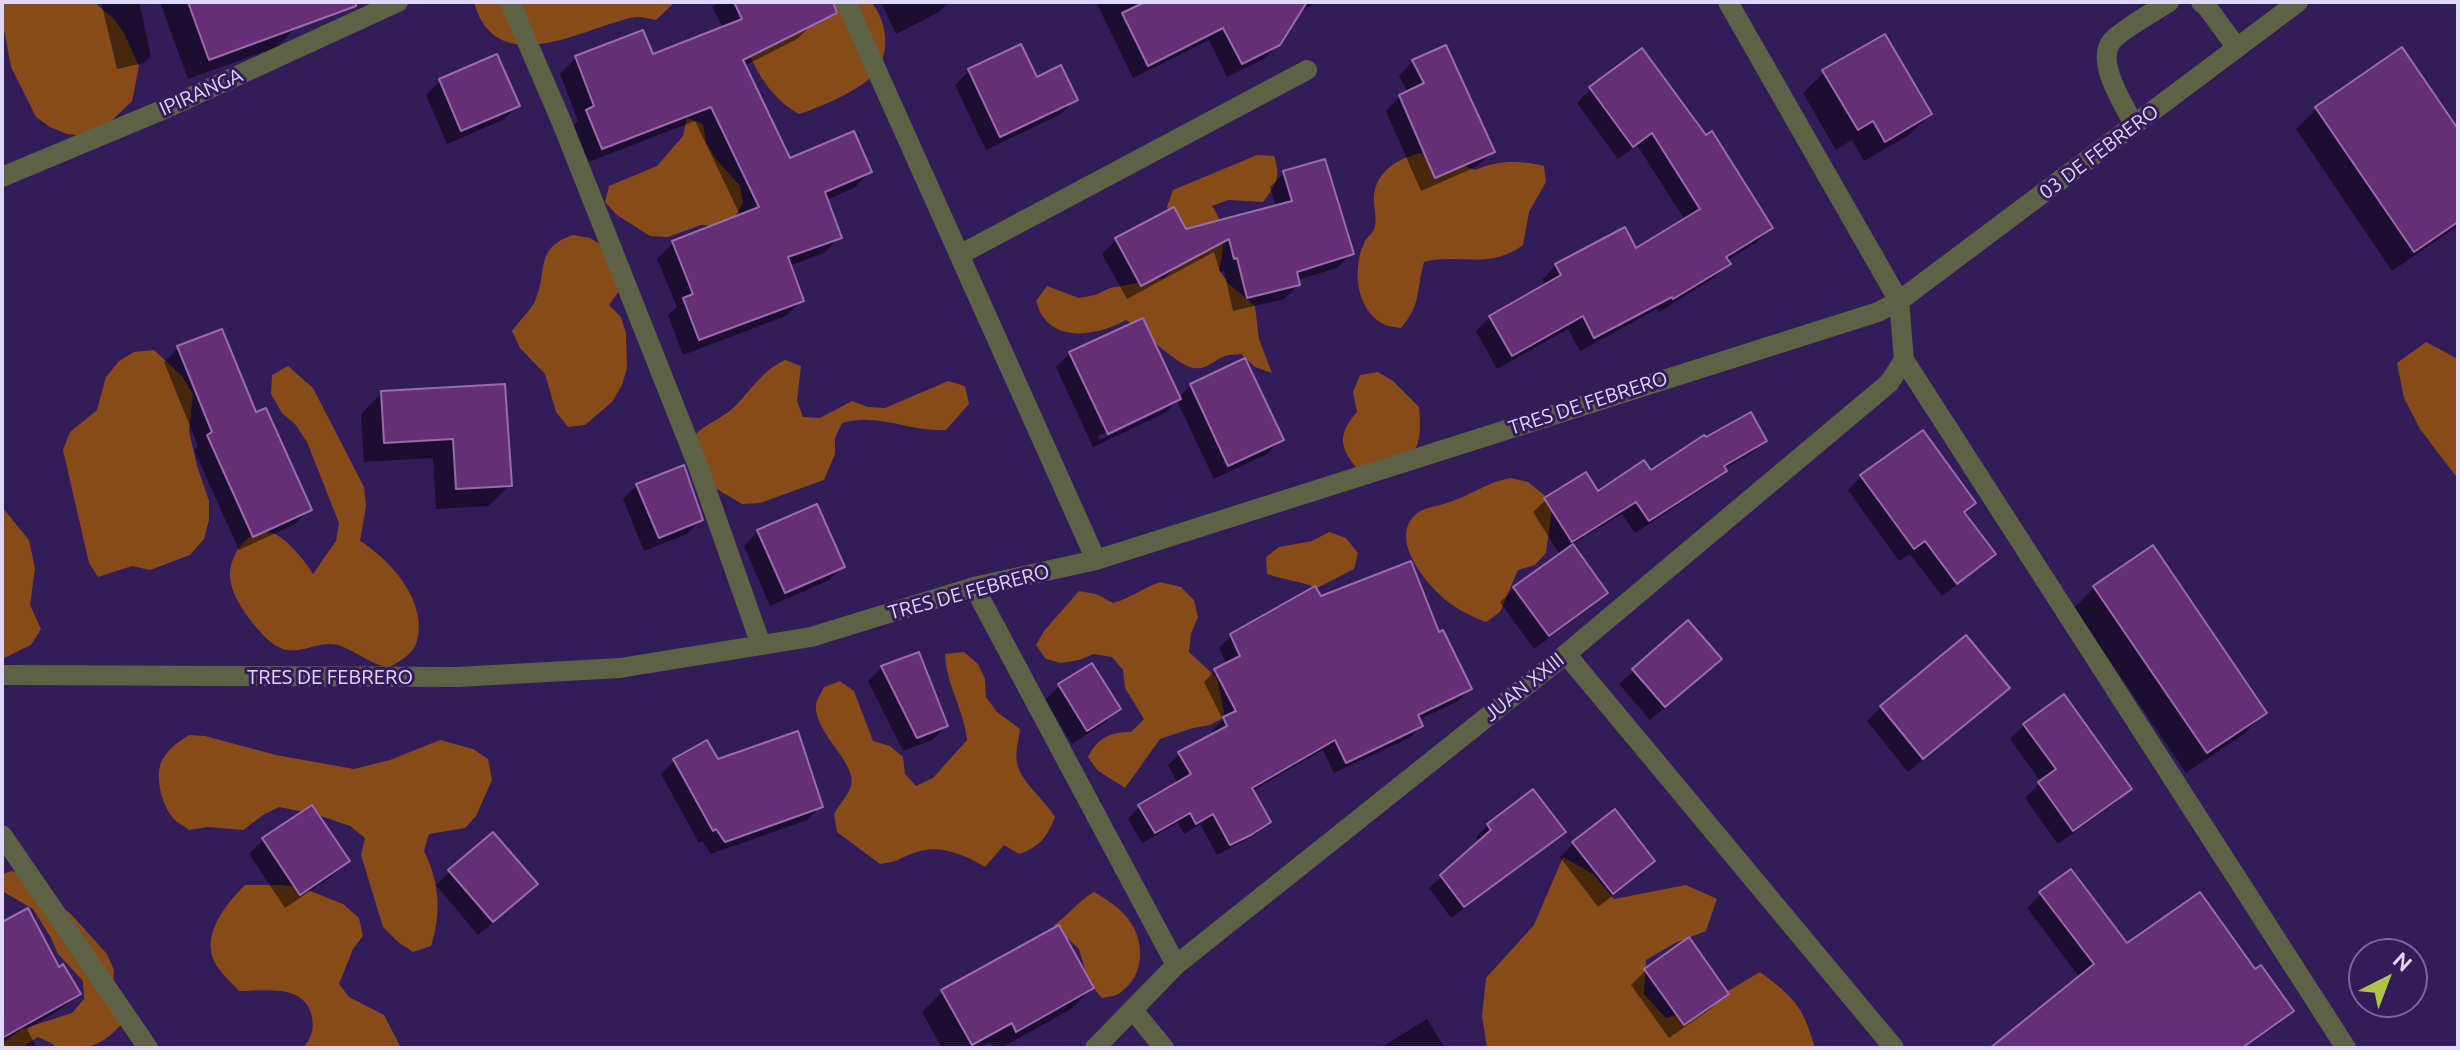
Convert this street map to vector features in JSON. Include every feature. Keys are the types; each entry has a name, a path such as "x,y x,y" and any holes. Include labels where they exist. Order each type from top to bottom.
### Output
{"street":[{"name":"IPIRANGA","path":"2,177 167,108 398,2"},
{"path":"510,2 562,123 698,466 761,645"},
{"path":"846,2 1096,560"},
{"path":"1728,2 1899,301 1904,360 2346,1048"},
{"path":"2134,125 2109,74 2105,57 2111,41 2169,2"},
{"path":"2201,2 2237,48"},
{"name":"03 DE FEBRERO","path":"1899,301 2237,48 2270,11 2298,2"},
{"path":"961,254 1307,70"},
{"name":"TRES DE FEBRERO","path":"2,675 457,677 620,668 811,637 974,587 1096,560 1878,312 1899,301"},
{"name":"JUAN XXIII","path":"1095,1048 1176,965 1566,654 1889,383 1904,360"},
{"path":"974,587 1176,965"},
{"path":"1566,654 1894,1048"},
{"path":"2,835 148,1048"},
{"path":"1133,1010 1164,1048"}],"shaded area":[{"path":"2,2 94,2 114,19 124,33 139,66 132,101 103,129 87,136 67,134 36,117 11,67"},
{"path":"474,2 675,2 656,20 631,18 553,42 533,45 514,44 497,37 484,24"},
{"path":"812,2 871,2 884,27 884,55 876,72 861,85 799,114 781,101 766,84 745,45"},
{"path":"687,118 703,124 706,142 715,158 740,186 743,203 734,218 718,226 701,225 668,237 650,236 617,215 605,202 609,186 657,166 683,136"},
{"path":"1428,152 1475,170 1509,162 1544,166 1546,182 1529,212 1523,245 1499,257 1424,262 1417,296 1408,319 1401,328 1390,326 1374,317 1367,308 1359,287 1358,263 1365,241 1375,226 1374,195 1380,177 1393,164"},
{"path":"1257,155 1274,156 1277,170 1274,185 1263,202 1228,200 1212,206 1220,221 1223,237 1219,270 1229,284 1255,306 1259,339 1272,373 1255,367 1241,354 1225,356 1202,368 1187,366 1126,320 1095,332 1072,333 1052,326 1043,316 1036,301 1047,286 1079,298 1110,288 1164,278 1190,255 1167,207 1173,190"},
{"path":"573,235 590,238 620,256 619,291 609,305 621,317 626,333 627,368 612,402 585,425 568,427 556,412 545,374 520,348 512,331 535,301 547,254 560,241"},
{"path":"2426,342 2458,359 2458,479 2420,429 2404,398 2397,363"},
{"path":"154,350 182,376 193,394 189,431 209,501 209,520 204,539 190,555 150,570 132,566 98,577 89,563 63,450 70,432 97,410 106,377 119,361 134,352"},
{"path":"785,360 801,366 797,401 803,417 820,418 852,401 868,407 885,408 948,381 965,386 969,404 946,430 869,420 842,423 835,438 835,454 824,480 760,503 742,504 710,485 692,438 733,408 763,376"},
{"path":"288,366 313,388 364,487 366,506 360,541 395,571 413,599 418,614 419,629 414,648 388,668 338,645 324,644 297,650 279,647 255,626 233,591 230,569 233,560 243,543 258,533 266,532 280,537 313,574 336,541 339,523 307,442 295,424 282,413 271,394 272,375"},
{"path":"1378,372 1393,381 1419,407 1419,439 1409,456 1400,461 1359,471 1344,449 1343,435 1357,412 1353,392 1360,375"},
{"path":"1511,478 1528,482 1553,502 1546,553 1535,565 1518,570 1500,612 1486,622 1467,614 1438,593 1417,568 1406,536 1413,517 1420,511"},
{"path":"2,507 29,540 35,568 30,605 41,629 31,645 2,659"},
{"path":"1329,532 1346,538 1358,553 1354,569 1317,588 1267,574 1266,557 1279,547 1312,541"},
{"path":"1160,582 1181,587 1194,600 1198,617 1191,634 1189,652 1217,678 1225,717 1210,725 1160,739 1125,788 1097,770 1088,757 1105,737 1131,732 1144,719 1125,688 1123,670 1112,657 1094,654 1061,663 1046,659 1036,645 1044,631 1079,591 1096,594 1113,603"},
{"path":"964,652 978,664 985,679 986,697 997,712 1020,729 1016,755 1019,770 1055,817 1046,836 1038,844 1019,854 1004,845 985,867 961,855 935,849 880,864 837,832 834,814 850,789 851,777 821,726 816,704 824,687 840,681 854,691 873,741 890,746 903,757 905,774 916,786 933,778 967,740 948,676 945,654"},
{"path":"189,735 354,769 390,760 440,740 473,749 488,759 492,780 476,816 465,828 429,834 424,851 436,886 438,910 431,946 413,952 383,927 361,855 365,838 350,826 315,814 279,807 243,830 208,827 189,830 175,820 163,799 159,769 169,750"},
{"path":"1563,857 1593,874 1614,899 1686,885 1717,899 1706,931 1675,943 1646,960 1644,994 1666,1018 1699,1008 1760,972 1796,1004 1815,1048 1487,1048 1482,1016 1486,978 1534,925"},
{"path":"12,871 28,877 70,913 107,954 114,970 113,988 122,1024 100,1043 56,1048 38,1037 21,1048 2,1048 2,1043 22,1029 72,1013 84,999 83,981 58,954 33,909 2,891 2,874"},
{"path":"245,885 303,888 343,904 359,918 363,936 353,949 339,984 349,997 384,1015 401,1048 303,1048 311,1036 313,1023 311,1013 299,997 281,991 239,991 214,962 211,941 221,914"},
{"path":"1094,892 1114,905 1132,924 1140,955 1139,966 1129,985 1118,994 1102,998 1089,983 1079,949 1054,925"}],"building":[{"path":"188,2 356,2 356,6 209,60"},
{"path":"734,2 833,2 837,13 743,60 790,158 854,131 872,172 825,192 842,238 788,257 804,301 699,340 683,298 693,294 672,241 759,207 711,107 602,149 586,110 594,106 575,56 643,30 653,54 742,19"},
{"path":"1145,2 1307,2 1280,45 1242,64 1223,28 1148,66 1122,13"},
{"path":"1885,34 1932,114 1885,142 1873,121 1858,130 1822,70"},
{"path":"1021,44 1037,77 1061,65 1078,100 1000,137 968,69"},
{"path":"1446,45 1495,152 1435,178 1399,95 1424,83 1412,60"},
{"path":"2402,47 2458,129 2458,222 2414,252 2315,107"},
{"path":"1642,48 1706,135 1712,131 1773,228 1726,257 1731,264 1673,299 1594,338 1583,316 1512,356 1489,316 1561,275 1555,264 1625,227 1636,248 1700,209 1652,133 1633,147 1589,87"},
{"path":"497,54 520,106 461,131 439,79"},
{"path":"1325,159 1354,254 1297,272 1300,285 1247,298 1229,239 1141,286 1115,238 1174,207 1186,229 1292,201 1283,171"},
{"path":"1143,318 1181,399 1108,434 1069,352"},
{"path":"222,329 256,412 266,408 312,510 253,537 207,435 212,432 177,346"},
{"path":"1245,358 1284,440 1228,466 1190,384"},
{"path":"505,384 512,486 456,489 453,439 384,443 381,391"},
{"path":"1751,412 1767,441 1724,466 1727,471 1649,521 1636,502 1572,542 1544,498 1586,472 1598,491 1644,460 1651,470 1704,435 1706,437"},
{"path":"1923,430 1976,503 1964,512 1996,554 1957,584 1925,541 1914,549 1860,475"},
{"path":"684,465 703,520 659,538 636,484"},
{"path":"817,504 845,567 785,593 757,530"},
{"path":"1573,544 1608,593 1549,636 1513,587"},
{"path":"2153,545 2267,713 2207,753 2093,586"},
{"path":"1411,561 1439,632 1443,630 1472,689 1418,715 1423,726 1346,763 1335,740 1252,788 1271,822 1230,845 1213,814 1196,824 1190,813 1155,833 1138,805 1191,774 1178,752 1227,726 1223,717 1236,711 1214,669 1240,656 1230,634 1315,586 1321,596"},
{"path":"1688,620 1722,659 1665,707 1632,669"},
{"path":"1966,635 2010,688 1923,759 1880,706"},
{"path":"919,652 948,726 917,738 881,666"},
{"path":"1092,663 1121,709 1087,731 1058,684"},
{"path":"2064,694 2132,789 2073,831 2038,782 2056,769 2023,724"},
{"path":"798,731 823,807 725,842 716,829 713,831 673,759 707,740 718,759"},
{"path":"1533,789 1566,832 1464,907 1440,875 1491,830 1487,824"},
{"path":"312,805 350,861 300,895 262,838"},
{"path":"1615,809 1655,861 1613,894 1572,842"},
{"path":"493,832 538,884 493,922 448,870"},
{"path":"2071,869 2127,943 2200,892 2255,969 2261,965 2294,1011 2242,1048 1990,1048 2094,964 2039,892"},
{"path":"28,908 59,967 63,964 81,994 2,1038 2,922"},
{"path":"1059,925 1094,988 1016,1032 1012,1023 972,1045 941,990"},
{"path":"1689,937 1729,994 1684,1025 1644,969"}]}
